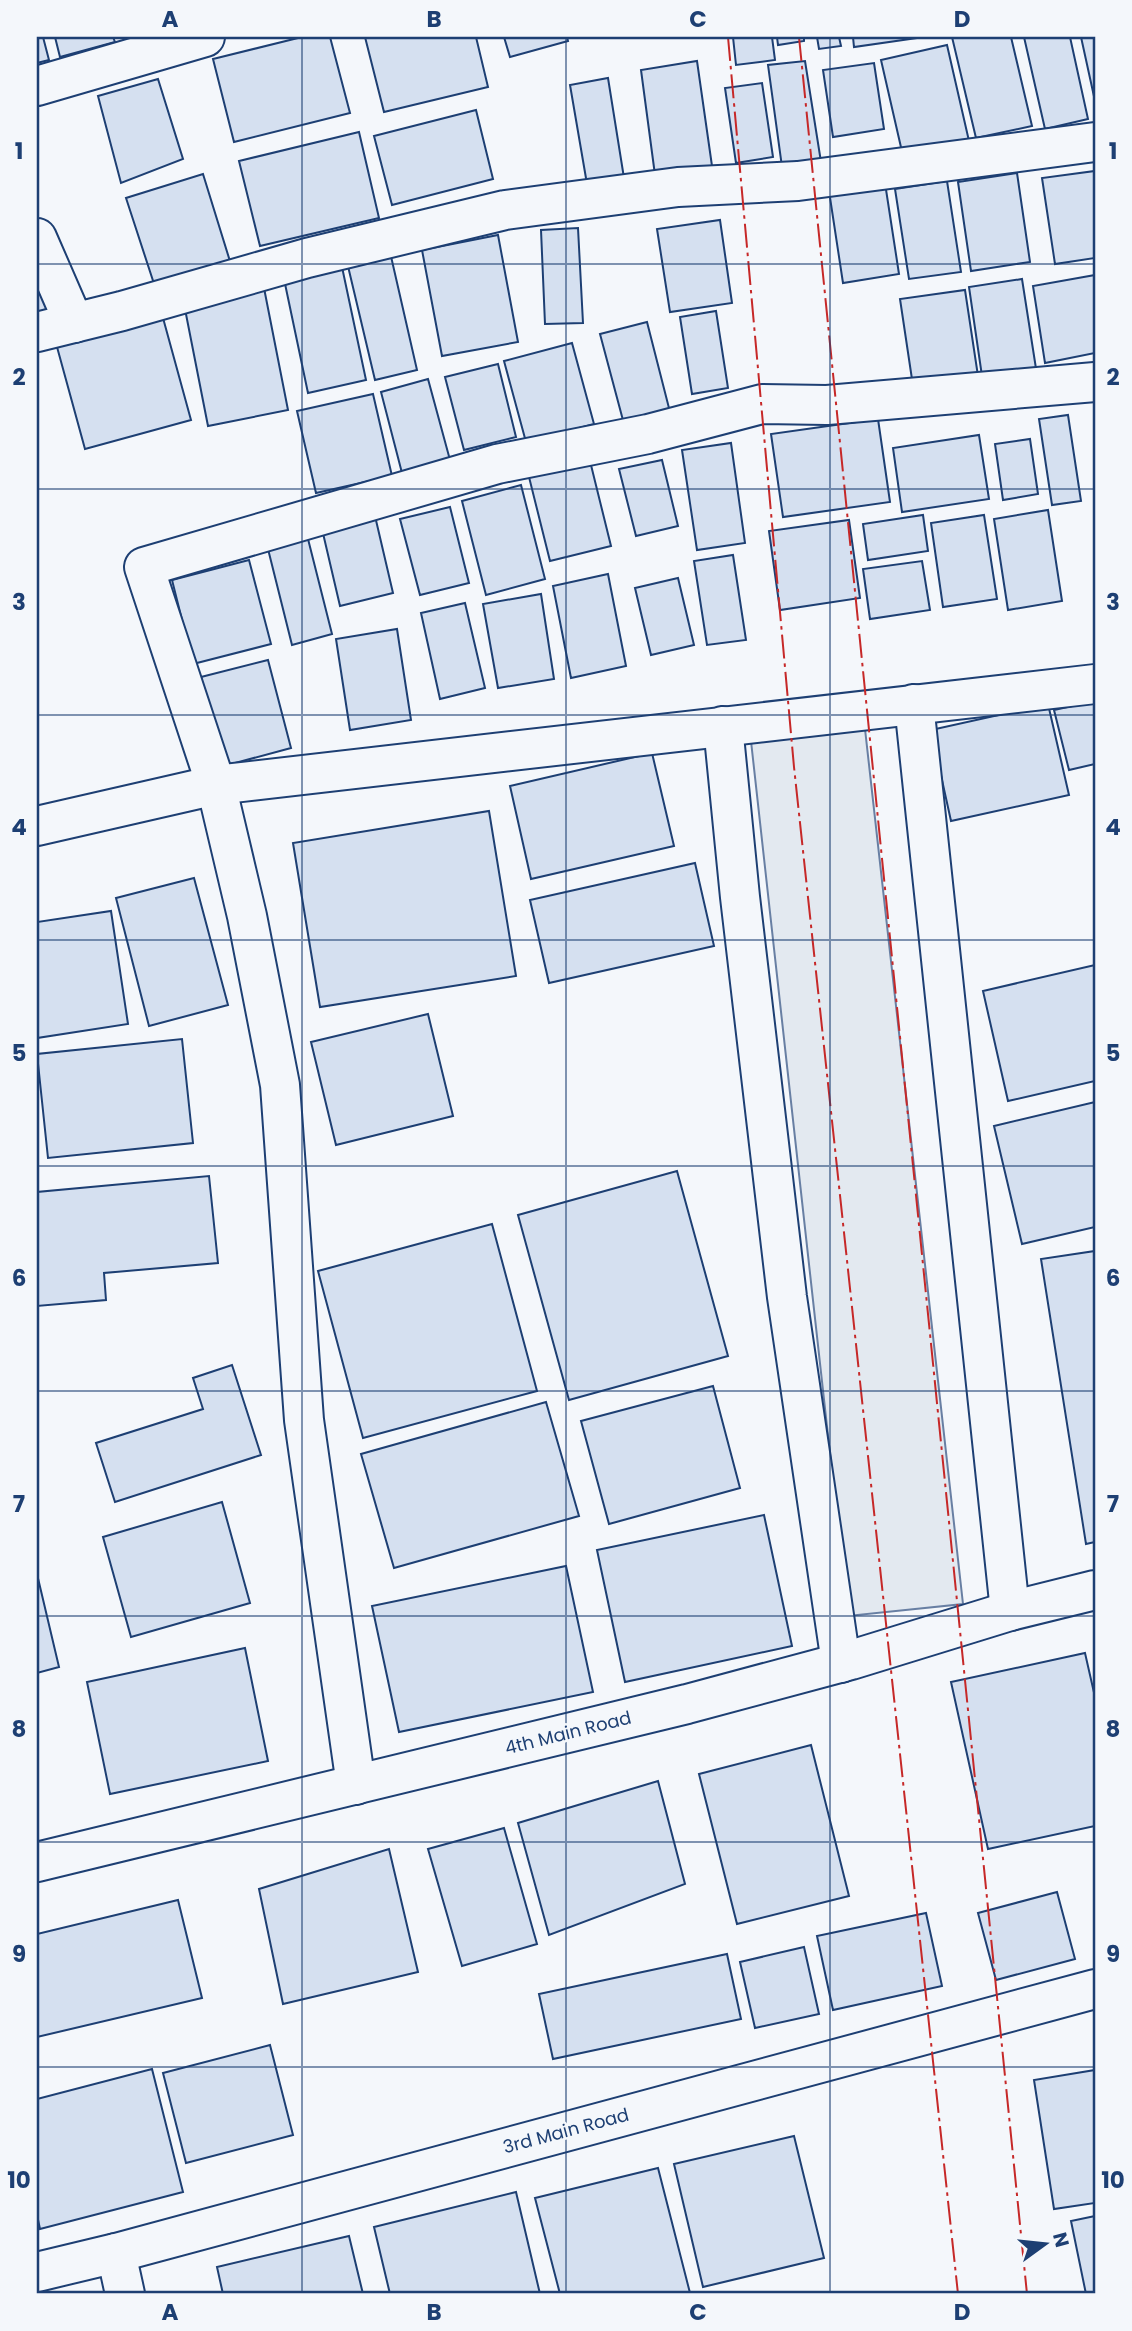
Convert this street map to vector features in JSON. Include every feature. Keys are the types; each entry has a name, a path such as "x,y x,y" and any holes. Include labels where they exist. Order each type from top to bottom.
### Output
{"street":[{"path":"37,86 205,37"},
{"path":"37,332 307,258 505,210 678,187 798,181 1095,142"},
{"path":"37,238 74,323"},
{"path":"356,1785 304,1420 280,1085 247,916 216,785 144,567 497,464 648,434 762,404 827,405 1095,382"},
{"path":"37,826 216,785 1095,684"},
{"path":"914,704 1010,1611"},
{"path":"723,726 740,897 787,1297 841,1663"},
{"name":"4th Main Road","path":"37,1862 673,1707 841,1663 1010,1611 1095,1590"},
{"name":"3rd Main Road","path":"37,2272 1095,1989"},
{"path":"116,2253 125,2294"}],"shaded area":[{"path":"864,720 963,1604 848,1616 750,732"}],"building":[{"path":"37,37 43,37 49,60 37,63"},
{"path":"55,37 113,37 115,42 60,57"},
{"path":"302,37 330,37 350,113 234,142 213,59"},
{"path":"365,37 476,37 488,87 384,112"},
{"path":"504,37 567,37 568,41 510,57"},
{"path":"733,37 772,37 775,60 736,65"},
{"path":"777,37 804,37 804,41 778,45"},
{"path":"817,37 839,37 841,46 819,49"},
{"path":"853,37 924,37 854,47"},
{"path":"952,37 1011,37 1032,126 976,138"},
{"path":"1024,37 1070,37 1088,119 1045,129"},
{"path":"1081,37 1095,37 1095,101"},
{"path":"947,45 969,141 903,156 881,60"},
{"path":"697,61 712,166 655,175 641,70"},
{"path":"805,61 821,162 782,167 768,65"},
{"path":"874,63 884,129 833,137 823,70"},
{"path":"608,78 624,178 587,184 570,85"},
{"path":"158,79 183,159 121,183 98,96"},
{"path":"762,83 773,157 736,163 725,88"},
{"path":"476,110 493,179 392,205 374,136"},
{"path":"359,132 379,218 260,246 239,161"},
{"path":"1095,171 1095,258 1055,264 1042,178"},
{"path":"1017,173 1030,262 971,271 958,182"},
{"path":"203,174 233,271 158,296 126,198"},
{"path":"947,181 961,272 909,279 895,189"},
{"path":"885,183 899,274 843,283 829,191"},
{"path":"720,220 732,303 670,312 657,229"},
{"path":"578,228 583,323 545,324 541,230"},
{"path":"498,235 518,342 442,356 422,250"},
{"path":"390,252 417,370 375,380 347,262"},
{"path":"342,267 366,380 308,393 284,279"},
{"path":"1095,275 1095,353 1045,363 1033,286"},
{"path":"37,277 55,316 37,321"},
{"path":"1022,279 1037,375 983,383 969,287"},
{"path":"264,288 288,410 208,426 184,304"},
{"path":"965,290 978,376 913,386 900,299"},
{"path":"160,307 191,420 85,449 54,336"},
{"path":"716,311 728,388 692,394 680,317"},
{"path":"647,322 670,412 624,424 600,334"},
{"path":"572,343 594,424 526,442 504,361"},
{"path":"498,364 516,437 464,450 445,377"},
{"path":"428,379 450,460 402,473 381,392"},
{"path":"373,394 392,476 316,493 297,411"},
{"path":"1068,415 1081,501 1052,505 1039,419"},
{"path":"878,419 890,502 783,517 771,434"},
{"path":"979,435 989,499 902,512 893,448"},
{"path":"1030,439 1038,494 1003,500 995,444"},
{"path":"731,443 745,543 697,550 682,450"},
{"path":"662,460 678,526 636,536 619,469"},
{"path":"590,461 611,546 550,561 529,477"},
{"path":"521,485 545,579 486,595 462,501"},
{"path":"450,507 469,583 420,595 400,519"},
{"path":"1048,510 1062,601 1008,610 994,519"},
{"path":"923,515 928,551 868,560 863,524"},
{"path":"984,515 997,599 943,607 931,523"},
{"path":"375,516 393,593 340,606 322,529"},
{"path":"849,520 860,598 780,610 769,531"},
{"path":"307,535 332,634 292,645 267,545"},
{"path":"733,555 746,640 707,645 694,561"},
{"path":"249,560 271,644 193,664 172,580"},
{"path":"922,561 930,610 870,619 863,569"},
{"path":"608,574 626,666 571,678 553,586"},
{"path":"678,578 694,645 651,655 635,588"},
{"path":"541,594 554,679 498,688 483,604"},
{"path":"465,603 485,688 440,699 421,613"},
{"path":"397,629 411,720 350,730 336,639"},
{"path":"268,660 291,748 224,766 201,677"},
{"path":"1095,701 1095,764 1069,770 1054,710"},
{"path":"1048,704 1069,795 951,821 931,730"},
{"path":"652,753 674,846 531,879 510,786"},
{"path":"489,811 516,976 320,1007 293,843"},
{"path":"695,863 714,946 549,983 530,900"},
{"path":"194,878 228,1005 149,1026 116,898"},
{"path":"111,911 128,1024 37,1038 37,922"},
{"path":"1095,965 1095,1081 1008,1101 983,991"},
{"path":"428,1014 453,1116 336,1145 311,1042"},
{"path":"182,1039 193,1143 48,1158 37,1054"},
{"path":"1095,1102 1095,1227 1022,1244 994,1126"},
{"path":"677,1171 728,1356 569,1400 518,1215"},
{"path":"209,1176 218,1263 104,1273 106,1300 37,1306 37,1192"},
{"path":"492,1224 537,1391 363,1438 318,1271"},
{"path":"1095,1251 1095,1542 1086,1544 1041,1259"},
{"path":"232,1365 261,1455 115,1502 96,1443 203,1409 193,1378"},
{"path":"713,1386 740,1488 609,1524 581,1421"},
{"path":"546,1402 579,1516 394,1568 361,1454"},
{"path":"222,1502 250,1603 131,1637 103,1537"},
{"path":"764,1515 792,1646 625,1682 597,1550"},
{"path":"566,1566 593,1692 399,1732 372,1606"},
{"path":"37,1574 59,1667 37,1673"},
{"path":"245,1648 268,1761 110,1794 87,1682"},
{"path":"1085,1653 1095,1697 1095,1826 988,1849 951,1682"},
{"path":"811,1745 849,1896 737,1924 699,1774"},
{"path":"658,1781 685,1884 549,1935 518,1823"},
{"path":"504,1828 537,1944 462,1966 428,1849"},
{"path":"389,1849 418,1972 283,2004 259,1889"},
{"path":"1057,1892 1075,1959 996,1980 978,1913"},
{"path":"178,1900 202,1998 37,2037 37,1934"},
{"path":"926,1913 942,1986 833,2010 817,1936"},
{"path":"804,1947 819,2014 755,2028 740,1962"},
{"path":"727,1954 741,2019 553,2059 539,1994"},
{"path":"270,2045 293,2135 186,2163 163,2073"},
{"path":"152,2069 183,2192 40,2229 37,2215 37,2099"},
{"path":"1095,2070 1095,2203 1054,2209 1034,2080"},
{"path":"794,2136 824,2258 703,2287 674,2164"},
{"path":"658,2168 690,2293 560,2294 535,2198"},
{"path":"516,2192 540,2294 390,2294 374,2227"},
{"path":"1095,2216 1095,2294 1086,2294 1071,2221"},
{"path":"349,2236 363,2294 223,2294 217,2267"}],"power":[{"path":"728,37 794,767 958,2294"},
{"path":"799,37 1027,2294"}]}
